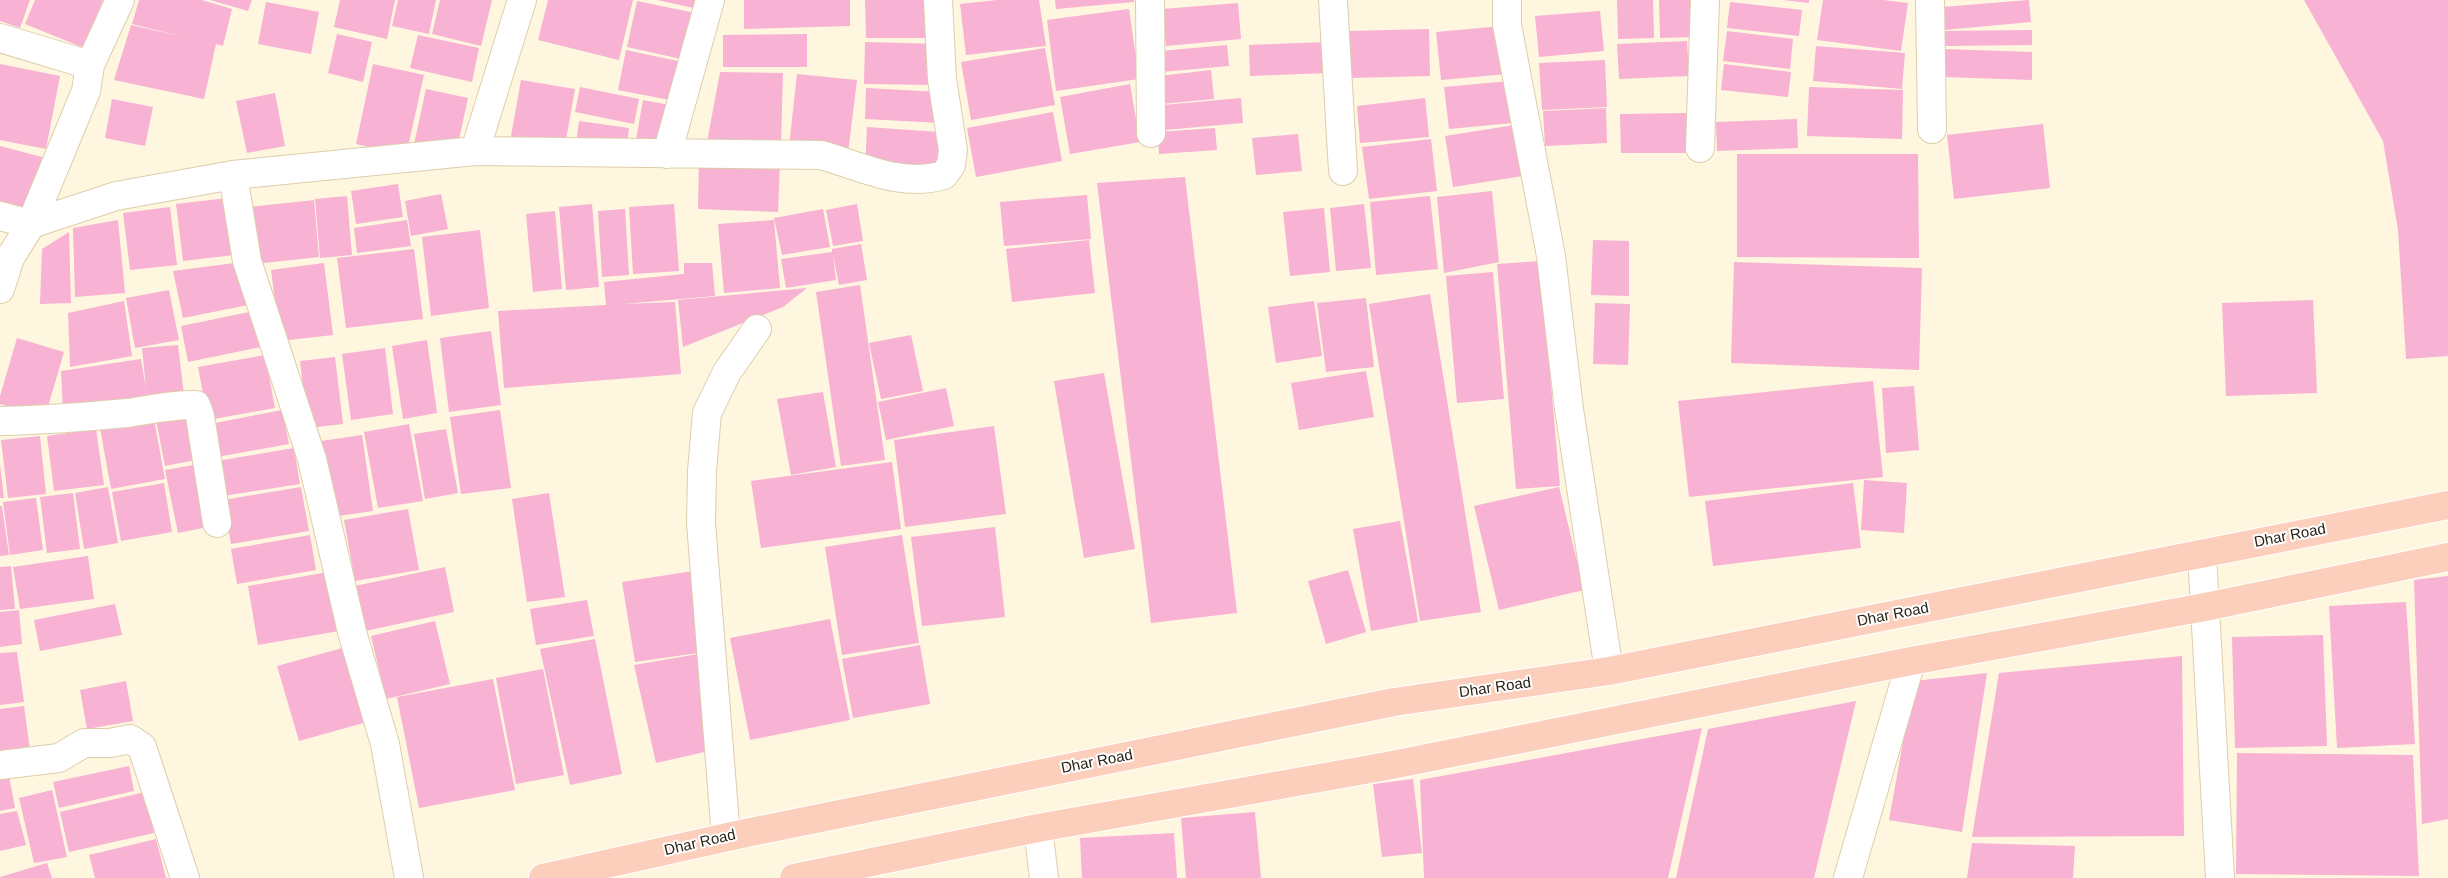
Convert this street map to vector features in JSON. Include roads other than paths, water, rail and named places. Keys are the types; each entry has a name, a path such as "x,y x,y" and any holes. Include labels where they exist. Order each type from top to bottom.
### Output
{"main road":[{"name":"Dhar Road","path":"543,878 726,837 1394,702 1609,671 2448,505"},
{"path":"794,878 1038,828 1387,766 1911,661 2205,607 2448,557"}],"street":[{"path":"0,288 10,258 31,224 86,91 90,65 120,0"},
{"path":"475,151 522,0"},
{"path":"667,154 710,0"},
{"path":"0,216 31,224 116,196 233,176 475,151 820,155 865,171 905,179 933,179 944,176 951,165 952,150 942,79 938,0"},
{"path":"1150,0 1151,133"},
{"path":"1333,0 1343,171"},
{"path":"1506,0 1507,25 1550,256 1569,408 1609,671"},
{"path":"1700,148 1705,0"},
{"path":"1930,0 1932,129"},
{"path":"0,38 90,65"},
{"path":"233,176 247,261 312,459 352,632 385,744 409,878"},
{"path":"726,837 701,523 702,471 707,412 727,372 757,329"},
{"path":"0,421 58,420 150,410 178,404 196,405 200,416 217,523"},
{"path":"2202,554 2220,878"},
{"path":"1848,878 1911,661"},
{"path":"0,765 59,758 84,743 110,743 130,739 142,747 148,771 185,878"},
{"path":"1038,828 1044,878"}]}
